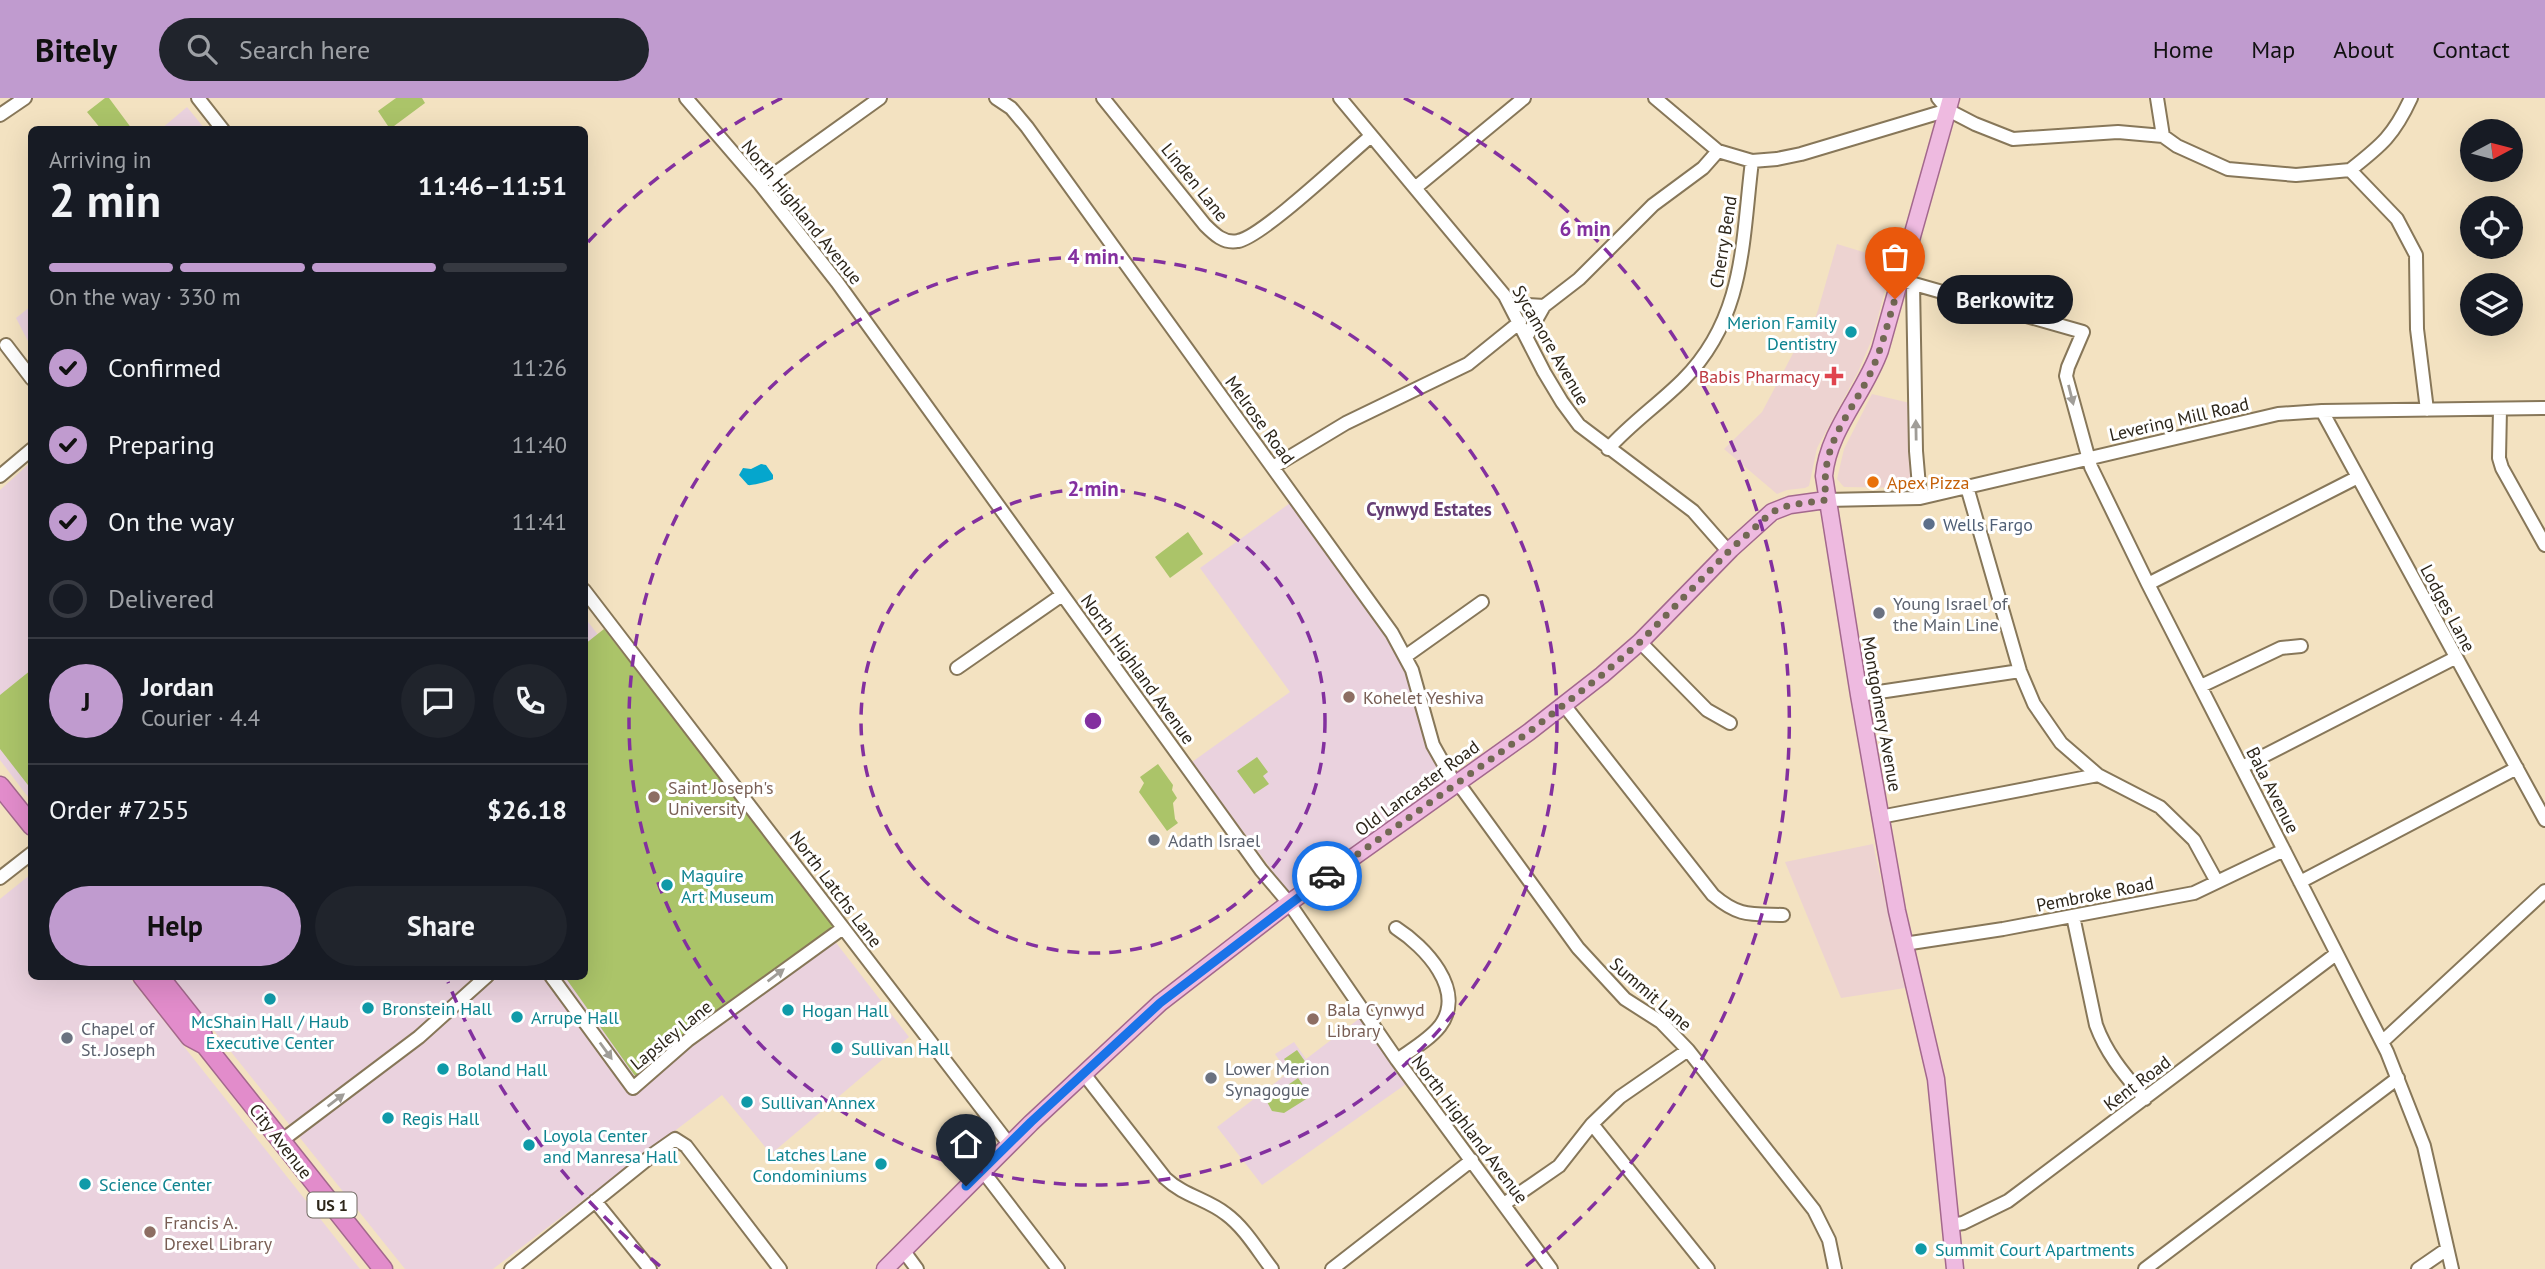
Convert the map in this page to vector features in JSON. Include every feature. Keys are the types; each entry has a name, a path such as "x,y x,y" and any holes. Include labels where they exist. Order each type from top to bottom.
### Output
{"highway":[{"path":"0,786 28,821"},
{"name":"City Avenue","path":"145,980 190,1037 205,1045 383,1269"},
{"name":"City Avenue","path":"162,980 201,1029 205,1045"}],"main road":[{"name":"Montgomery Avenue","path":"1945,102 1906,282 1876,362 1828,455 1824,476 1880,817 1904,944 1936,1079 1955,1269"},
{"name":"Old Lancaster Road","path":"885,1269 982,1170 1160,1003 1289,903 1564,705 1640,642 1729,552 1777,509 1826,500"}],"street":[{"path":"0,115 25,98"},
{"path":"198,98 220,126"},
{"name":"North Highland Avenue","path":"686,98 760,184 845,293 1261,870 1289,903 1397,1060 1551,1269"},
{"path":"760,184 880,98"},
{"name":"Melrose Road","path":"996,98 1011,108 1027,127 1406,656 1415,678 1433,745 1451,778 1457,783"},
{"name":"Linden Lane","path":"1103,98 1205,225 1219,238 1229,242 1239,242 1270,222 1371,136"},
{"name":"Sycamore Avenue","path":"1340,98 1510,304 1562,402 1584,431 1678,498 1698,515 1729,552"},
{"path":"1415,188 1524,98"},
{"path":"1655,98 1718,151 1752,161 1801,154 1945,102 2013,139 2118,132 2163,136 2178,146 2228,169 2296,175 2350,170 2384,144 2399,124 2411,98"},
{"path":"2157,98 2163,136"},
{"path":"1527,336 1544,306 1579,279 1653,205 1703,168 1718,151"},
{"name":"Cherry Bend","path":"1608,449 1682,382 1716,338 1732,301 1740,269 1752,161"},
{"path":"2350,170 2397,219 2416,255 2417,329 2427,410"},
{"path":"1906,282 1920,498"},
{"name":"Bala Avenue","path":"1906,282 2083,332 2066,376 2087,459 2399,1078 2424,1146 2452,1269"},
{"path":"1510,304 1544,306"},
{"path":"1273,467 1346,423 1468,364 1520,322"},
{"path":"6,345 28,374"},
{"name":"Levering Mill Road","path":"1826,500 1920,498 2278,414 2545,408"},
{"path":"2500,409 2499,458 2502,468 2545,545"},
{"name":"Lodges Lane","path":"2322,411 2545,820"},
{"path":"0,476 28,452"},
{"path":"2148,584 2358,477"},
{"path":"1967,488 2020,671 2034,704 2061,743 2098,775 2160,807 2194,840 2217,882"},
{"name":"North Latchs Lane","path":"588,595 1009,1144"},
{"path":"957,668 1062,595"},
{"path":"1406,656 1482,602"},
{"path":"1640,642 1707,710 1730,723"},
{"path":"2201,686 2281,648 2301,646"},
{"path":"2242,767 2455,658"},
{"path":"1859,695 2020,671"},
{"path":"1564,705 1713,895 1741,914 1783,915"},
{"path":"2300,882 2517,768"},
{"path":"1880,817 2098,775"},
{"name":"Summit Lane","path":"1457,783 1603,978 1625,999 1661,1022 1688,1050 1814,1210 1829,1240 1835,1269"},
{"name":"Pembroke Road","path":"1904,944 2194,893 2284,850"},
{"path":"0,878 28,856"},
{"path":"2382,1042 2545,891"},
{"path":"2073,916 2102,1042 2111,1059 2145,1099"},
{"name":"Lapsley Lane","path":"554,980 633,1088 688,1040 843,928"},
{"path":"1396,928 1422,949 1441,974 1449,998 1442,1024 1397,1060"},
{"name":"Kent Road","path":"1951,1225 1963,1223 2008,1201 2336,954"},
{"path":"281,1141 419,1037 483,980"},
{"path":"1504,1204 1559,1166 1592,1124 1636,1084 1688,1050"},
{"path":"1084,1074 1165,1178 1178,1190 1225,1213 1272,1269"},
{"path":"2146,1269 2399,1078"},
{"path":"1592,1124 1708,1269"},
{"path":"518,1267 595,1201 671,1141 678,1140 686,1146 780,1269"},
{"path":"1332,1269 1472,1160"},
{"path":"982,1170 1058,1269"},
{"path":"595,1201 650,1269"},
{"path":"2418,1269 2447,1249"},
{"path":"903,1250 917,1269"}],"shaded area":[{"path":"187,107 203,126 165,126"},
{"path":"1837,244 1893,261 1872,339 1858,372 1817,448 1809,486 1777,494 1724,449 1762,412 1799,342 1806,344"},
{"path":"28,308 28,341 16,318"},
{"path":"1872,394 1910,403 1912,488 1844,487 1837,479 1844,449"},
{"path":"28,465 28,797 0,760 0,490"},
{"name":"Kohelet Yeshiva","path":"1293,501 1399,657 1412,688 1430,752 1444,780 1290,895 1192,762 1290,692 1200,568"},
{"name":"Saint Joseph's University","path":"588,622 909,1037 771,1154 722,1095 493,1269 405,1269 173,980 588,980"},
{"path":"1873,844 1905,988 1841,998 1785,862"},
{"path":"28,876 28,980 131,980 360,1269 0,1269 0,899"},
{"path":"1364,1015 1409,1082 1262,1185 1217,1127 1288,1073 1275,1054 1294,1042 1306,1059"}],"green space":[{"path":"105,98 109,98 130,126 99,126 87,112"},
{"path":"396,98 422,98 425,103 394,126 388,126 378,111"},
{"path":"1188,532 1203,554 1170,578 1155,557"},
{"path":"604,629 835,925 635,1076 567,980 588,980 588,642"},
{"path":"28,672 28,785 0,749 0,695"},
{"path":"1257,757 1268,772 1263,776 1269,784 1254,794 1237,771"},
{"path":"1158,764 1173,785 1172,790 1177,798 1173,803 1178,823 1167,831 1139,792 1144,783 1140,777"},
{"path":"1297,1050 1309,1067 1296,1076 1284,1059"},
{"path":"1298,1078 1311,1096 1284,1113 1272,1111 1266,1100"}],"water":[{"path":"761,464 766,465 773,479 748,485 739,475 743,468 751,469"}],"way so far":[{"path":"1327,876 1529,732 1602,675 1640,642 1731,549 1772,512 1790,505 1826,500 1824,476 1828,455 1876,362 1895,299"}],"place":[{"name":"Berkowitz","path":"1895,299"},
{"name":"Merion Family Dentistry","path":"1851,332"},
{"name":"Babis Pharmacy","path":"1834,376"},
{"name":"Apex Pizza","path":"1873,482"},
{"name":"Wells Fargo","path":"1929,524"},
{"name":"Young Israel of the Main Line","path":"1879,613"},
{"name":"Kohelet Yeshiva","path":"1349,697"},
{"name":"Saint Joseph's University","path":"654,797"},
{"name":"Adath Israel","path":"1154,840"},
{"name":"Maguire Art Museum","path":"667,885"},
{"name":"McShain Hall / Haub Executive Center","path":"270,999"},
{"name":"Bronstein Hall","path":"368,1008"},
{"name":"Hogan Hall","path":"788,1010"},
{"name":"Arrupe Hall","path":"517,1017"},
{"name":"Bala Cynwyd Library","path":"1313,1019"},
{"name":"Chapel of St. Joseph","path":"67,1038"},
{"name":"Sullivan Hall","path":"837,1048"},
{"name":"Boland Hall","path":"443,1069"},
{"name":"Lower Merion Synagogue","path":"1211,1078"},
{"name":"Sullivan Annex","path":"747,1102"},
{"name":"Regis Hall","path":"388,1118"},
{"name":"Loyola Center and Manresa Hall","path":"529,1145"},
{"name":"Latches Lane Condominiums","path":"881,1164"},
{"name":"Science Center","path":"85,1184"},
{"name":"Francis A. Drexel Library","path":"150,1232"},
{"name":"Summit Court Apartments","path":"1921,1249"}],"district":[{"name":"Cynwyd Estates","path":"1429,509"}],"route":[{"path":"966,1186 1160,1003 1327,876"}]}
